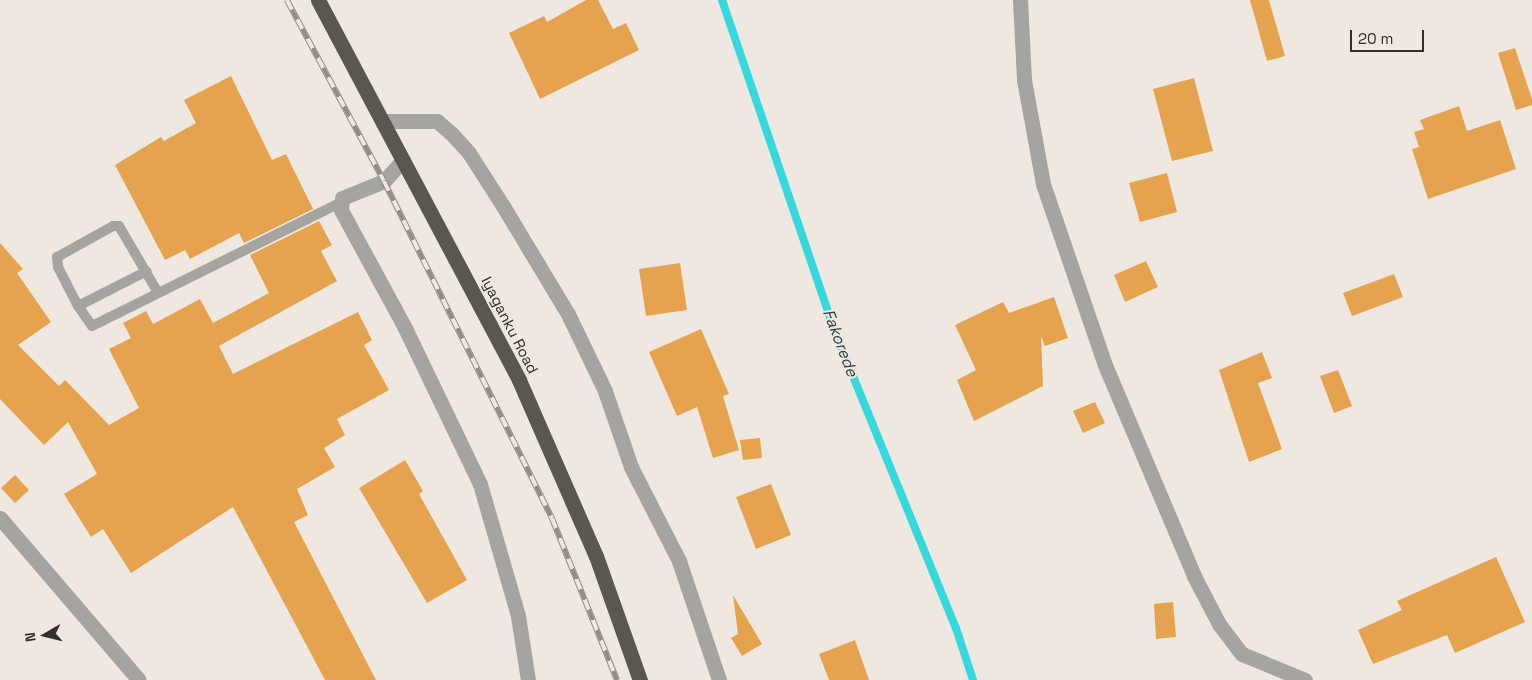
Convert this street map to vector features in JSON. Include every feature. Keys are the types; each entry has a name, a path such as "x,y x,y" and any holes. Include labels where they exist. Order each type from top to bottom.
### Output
{"highway":[{"name":"Iyaganku Road","path":"318,0 520,380 596,556 640,680"}],"street":[{"path":"1020,0 1024,80 1043,184 1105,365 1194,576 1219,624 1242,654 1305,680"},
{"path":"383,121 437,121 452,134 478,168 568,314 605,391 631,467 679,561 719,680"},
{"path":"403,160 384,182 348,194 340,203 405,328 480,484 518,616 528,680"},
{"path":"0,518 138,680"}],"lane":[{"path":"157,291 125,232 119,226 113,226 57,257 58,267 78,306 92,326 152,299 157,291 340,203"},
{"path":"78,306 147,271"}],"building":[{"path":"586,0 598,0 613,29 626,23 639,50 540,99 509,33 544,16 547,22"},
{"path":"1250,0 1269,0 1285,56 1267,61"},
{"path":"1515,48 1532,99 1532,105 1516,110 1498,53"},
{"path":"231,76 272,160 286,154 313,209 244,243 239,233 190,259 185,250 165,260 115,165 161,137 164,141 196,123 184,100"},
{"path":"1194,78 1213,151 1172,161 1153,89"},
{"path":"1459,106 1467,131 1500,120 1516,169 1428,199 1412,149 1419,147 1414,132 1424,129 1420,120"},
{"path":"1167,173 1177,212 1140,222 1129,183"},
{"path":"319,221 332,245 321,251 337,281 219,346 233,374 358,312 372,340 364,345 389,390 337,419 345,435 324,448 335,467 297,489 308,515 294,522 376,680 325,680 233,507 131,573 103,529 91,537 64,494 97,474 68,422 44,445 0,399 0,243 23,269 17,273 51,322 18,345 59,386 65,380 109,425 139,408 109,349 131,338 123,323 146,311 153,324 200,299 213,323 269,293 250,255"},
{"path":"1146,261 1158,287 1125,302 1114,275"},
{"path":"680,263 687,310 646,316 639,269"},
{"path":"1394,274 1403,297 1352,316 1343,293"},
{"path":"1054,297 1068,338 1045,346 1041,336 1043,386 974,421 957,380 976,370 955,325 1003,302 1009,313"},
{"path":"701,329 729,394 723,396 739,450 713,458 697,407 677,416 649,352"},
{"path":"1262,352 1272,378 1258,383 1282,449 1249,462 1219,370"},
{"path":"1338,370 1352,406 1334,413 1320,376"},
{"path":"1095,402 1105,423 1083,433 1073,411"},
{"path":"760,438 762,458 743,460 740,440"},
{"path":"405,460 423,491 419,494 467,580 427,603 359,488"},
{"path":"15,475 29,490 15,503 1,488"},
{"path":"771,484 791,535 756,549 736,497"},
{"path":"1496,557 1525,622 1455,653 1447,635 1373,664 1358,630 1402,610 1397,601"},
{"path":"733,595 762,644 742,656 731,638 738,634"},
{"path":"1173,602 1176,637 1156,639 1154,604"},
{"path":"855,640 869,680 829,680 819,654"}],"waterway":[{"name":"Fakorede","path":"722,0 835,332 956,628 973,680"}],"railway":[{"path":"287,0 384,181 552,518 617,680"}]}
